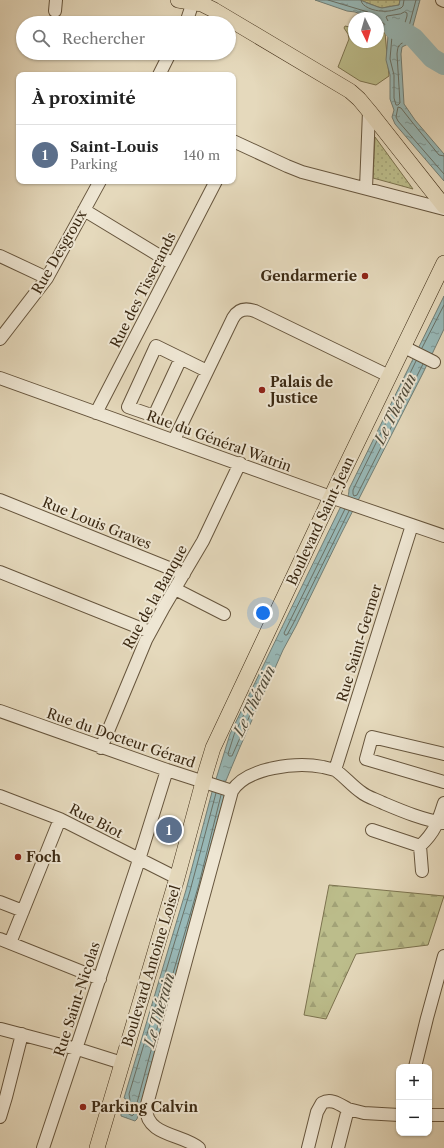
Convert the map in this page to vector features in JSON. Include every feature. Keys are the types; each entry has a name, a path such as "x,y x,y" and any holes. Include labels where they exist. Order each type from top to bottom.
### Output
{"main road":[{"path":"178,0 193,1 224,16"},
{"path":"236,23 350,91 369,111 444,207"},
{"name":"Boulevard Saint-Jean","path":"207,784 209,758 217,738 335,499 389,376 408,349 444,263"},
{"name":"Boulevard Antoine Loisel","path":"97,1148 177,878 207,784"}],"street":[{"path":"188,16 193,1"},
{"path":"160,72 166,60"},
{"path":"366,188 369,111"},
{"path":"236,144 295,169 444,207"},
{"name":"Rue Desgroux","path":"0,339 47,278 98,184"},
{"name":"Rue des Tisserands","path":"96,413 214,184"},
{"path":"84,210 173,264"},
{"path":"0,256 47,278"},
{"path":"174,440 234,315 238,311 248,310 262,314 389,376"},
{"path":"181,358 154,416 128,407 156,346 181,358 207,371"},
{"path":"408,349 434,362"},
{"name":"Rue du Général Watrin","path":"0,378 240,463 335,499 444,536"},
{"name":"Rue de la Banque","path":"101,748 150,632 200,547 240,463"},
{"name":"Rue Louis Graves","path":"0,500 184,574"},
{"name":"Rue Saint-Germer","path":"335,770 412,525"},
{"path":"0,572 150,632"},
{"path":"175,589 224,614"},
{"name":"Rue du Docteur Gérard","path":"0,711 101,748 232,791"},
{"path":"444,754 372,737 366,759 444,782"},
{"path":"199,1148 193,1143 163,1132 152,1125 149,1122 146,1108 232,791 245,779 260,772 299,765 308,765 335,770 362,793 402,811 441,822"},
{"name":"Rue Saint-Nicolas","path":"43,1148 100,979 167,770"},
{"name":"Rue Biot","path":"0,796 60,819 177,878"},
{"path":"420,846 429,838 441,822 444,803"},
{"path":"60,819 23,911 5,941 100,979"},
{"path":"372,830 420,846"},
{"path":"420,846 422,871"},
{"path":"0,902 23,911"},
{"path":"416,1064 426,1018 444,956"},
{"path":"1,1029 122,1063"},
{"path":"0,1117 22,1034"},
{"path":"308,1148 322,1103 329,1101 334,1102 348,1109 364,1113 396,1115"},
{"path":"338,1148 348,1109"},
{"path":"432,1115 444,1115"}],"green space":[{"path":"360,0 400,0 399,5 382,8"},
{"path":"345,26 348,27 348,34 344,28"},
{"path":"385,33 389,76 376,85 360,81 338,67 348,42 348,48 384,48"},
{"path":"375,137 413,189 373,178"},
{"path":"329,885 444,896 428,945 356,954 326,1019 304,1015"}],"water":[{"path":"315,0 360,0 382,8 399,5 400,0 420,0 408,44 402,47 401,54 404,104 415,120 444,154 444,181 395,124 392,117 394,110 390,99 390,75 386,60 388,36 384,29 384,12 347,11"},
{"name":"Le Thérain","path":"444,296 444,329 283,650 225,783 224,797 137,1119 135,1121 121,1116 126,1099 124,1098 186,890 212,792 230,734 340,508 347,500 349,489"}],"waterway":[{"path":"394,29 406,33 414,38 432,58 444,65"}],"tunnel":[{"path":"55,11 55,16"}],"place":[{"name":"Gendarmerie","path":"365,276"},
{"name":"Palais de Justice","path":"262,390"},
{"name":"Saint-Louis","path":"169,830"},
{"name":"Foch","path":"18,857"},
{"name":"Parking Calvin","path":"83,1107"}]}
